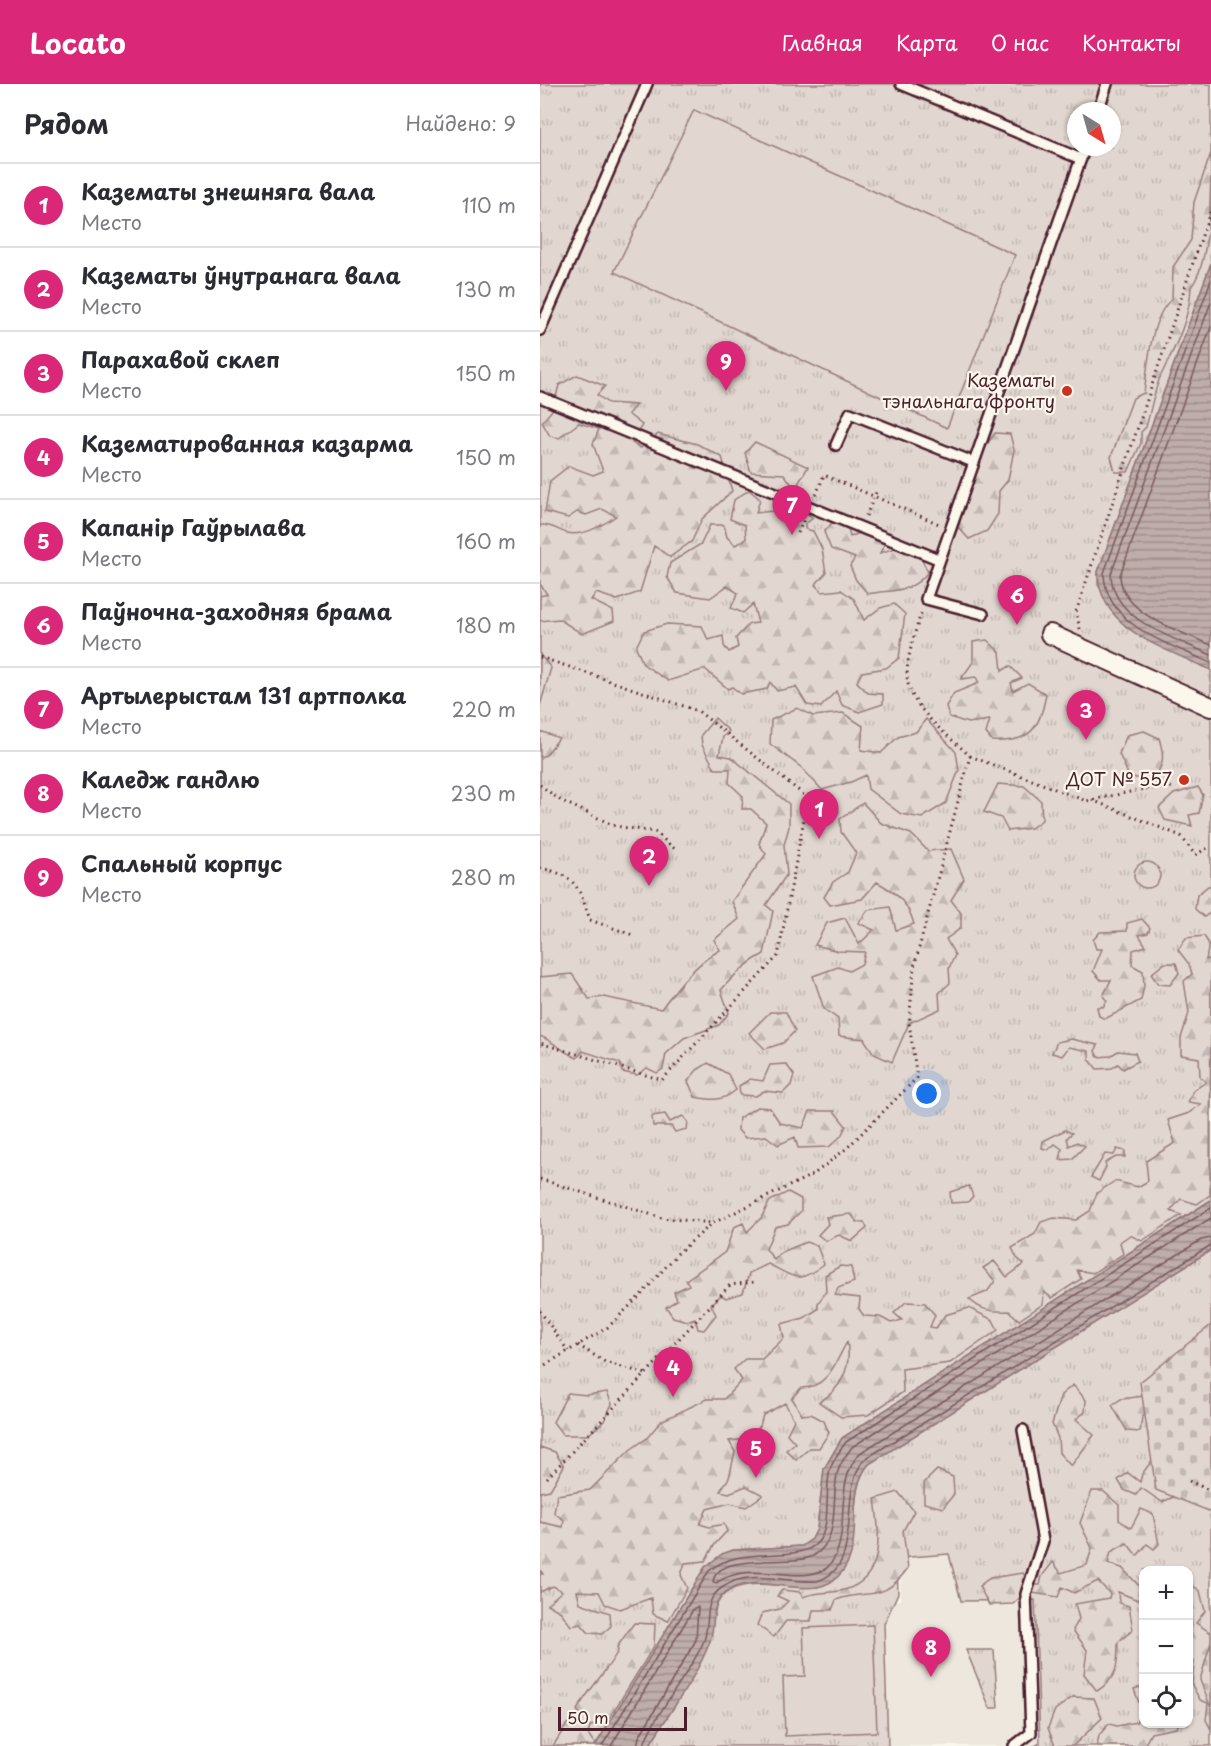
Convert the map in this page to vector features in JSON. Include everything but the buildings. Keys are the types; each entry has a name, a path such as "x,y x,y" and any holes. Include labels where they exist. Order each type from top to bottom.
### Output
{"street":[{"path":"1050,634 1211,707"}],"lane":[{"path":"540,330 647,84"},
{"path":"901,84 1081,159"},
{"path":"1101,102 1107,84"},
{"path":"983,614 926,599 938,559 1082,156"},
{"path":"540,397 938,559"},
{"path":"836,445 849,413 973,462"},
{"path":"1014,1746 1031,1733 1026,1594 1043,1541 1023,1430"}],"path":[{"path":"1085,650 1076,612 1211,209"},
{"path":"810,507 824,475 949,528"},
{"path":"862,528 877,490"},
{"path":"926,599 910,650 908,686 921,708 970,756 1086,801 1145,789 1173,787"},
{"path":"540,657 698,711 808,798 778,956 662,1080 540,1043"},
{"path":"540,1368 608,1327 641,1295 678,1253 713,1223 814,1174 847,1148 917,1078 909,1023 914,967 970,756"},
{"path":"540,785 560,800 615,826 655,832 676,849"},
{"path":"1090,800 1181,836 1195,855 1211,846"},
{"path":"540,868 558,871 578,885 590,920 633,935"},
{"path":"540,1179 662,1218 713,1223"},
{"path":"547,1478 730,1285 754,1282"},
{"path":"540,1311 568,1351"},
{"path":"578,1345 604,1362 646,1374"},
{"path":"1189,1481 1211,1491"}],"shaded area":[{"path":"1053,1404 1064,1746 724,1746 799,1608 900,1600 902,1516"}],"green space":[{"path":"540,84 1211,84 1211,263 1098,572 1098,585 1127,628 1211,670 1211,1200 842,1438 824,1469 817,1529 812,1539 802,1546 734,1550 705,1567 595,1746 540,1746"},
{"path":"694,110 1015,255 947,428 614,272"},
{"path":"1211,153 1210,205 1203,261 1191,287 1188,309 1177,342 1159,379 1146,427 1141,432 1141,443 1128,472 1115,472 1111,457 1133,398 1144,393 1151,343 1159,317 1172,299 1173,267 1191,240 1194,202"},
{"path":"577,375 605,386 597,395 608,403 636,405 628,414 642,425 632,443 641,448 658,434 697,444 722,457 732,491 702,519 692,541 670,557 654,546 640,592 617,600 596,593 591,600 613,611 614,621 582,634 559,619 540,621 540,596 547,594 540,584 540,525 551,526 573,534 586,532 616,516 602,509 586,515 577,512 568,518 545,512 550,481 569,466 593,475 603,471 593,444 599,429 579,423 559,438 550,436 542,422 553,409 559,385"},
{"path":"995,433 1010,434 1014,450 1008,480 999,491 998,514 987,531 969,539 958,527 977,465"},
{"path":"755,442 808,467 795,489 784,474 751,472 745,453"},
{"path":"749,490 760,499 756,513 799,508 813,518 805,524 805,529 813,531 822,549 826,573 815,585 822,592 841,590 854,599 864,620 880,608 894,604 905,614 899,658 886,668 862,672 857,682 868,693 883,694 883,704 859,712 842,705 836,691 821,707 807,705 796,687 777,691 770,682 767,689 741,694 732,687 728,689 705,669 668,681 643,664 636,647 644,631 667,624 702,626 708,640 723,636 724,646 729,652 738,647 736,638 749,624 758,623 753,604 743,613 731,608 738,593 727,586 710,598 677,593 667,577 670,563 701,544 710,525 724,525 727,537 735,545 746,539 745,525 730,519 734,500"},
{"path":"833,522 848,529 850,537 859,533 885,543 880,553 895,548 921,558 928,572 922,579 908,587 868,594 856,580 850,566 855,558 831,549 824,532"},
{"path":"987,640 1000,652 1002,671 1010,666 1022,678 1011,683 1013,691 1028,683 1046,694 1036,725 1024,736 1016,739 992,741 986,733 990,720 968,723 949,717 946,706 954,693 979,683 976,677 961,679 973,662 973,642"},
{"path":"540,655 551,668 540,706"},
{"path":"797,708 813,716 843,713 863,726 861,750 881,753 898,737 916,732 926,719 956,752 959,770 946,803 922,818 901,814 868,789 866,775 822,790 802,768 770,744 771,720"},
{"path":"715,718 729,731 723,737 719,755 731,757 789,804 789,827 784,845 787,874 766,905 773,911 764,954 741,970 721,990 729,1013 719,1025 684,1038 666,1054 663,1069 657,1073 647,1068 637,1075 622,1072 620,1063 583,1051 577,1058 540,1036 540,977 572,974 589,999 604,997 661,1009 695,969 720,950 714,940 739,919 732,901 766,854 759,844 766,823 751,809 742,809 743,796 729,783 730,769 715,769 702,745 701,735"},
{"path":"540,731 559,738 546,755 540,757"},
{"path":"1144,731 1159,738 1162,751 1161,766 1151,782 1129,776 1119,754 1127,735"},
{"path":"998,784 1024,786 1041,801 1042,820 1031,828 1008,831 1001,818 984,812"},
{"path":"1198,787 1203,795 1199,813 1189,815 1192,826 1165,820 1159,808 1174,794"},
{"path":"863,803 881,823 911,834 928,851 951,849 964,879 951,900 961,913 961,928 946,939 955,955 949,968 950,983 939,993 940,1009 909,1023 892,1062 874,1054 864,1039 839,1036 838,1019 824,1009 813,976 838,967 849,971 862,964 865,952 838,951 815,945 827,923 845,918 859,944 874,930 858,923 868,910 890,907 896,930 914,924 901,899 877,882 862,899 830,905 824,897 833,882 848,872 856,853 841,832 840,819"},
{"path":"1147,862 1156,866 1160,875 1156,884 1147,888 1138,884 1134,875 1138,866"},
{"path":"1211,886 1211,912 1204,917 1195,909 1197,895"},
{"path":"1142,919 1150,928 1148,933 1139,935 1146,946 1133,950 1132,965 1143,971 1144,986 1141,1000 1105,1019 1099,1016 1097,1007 1103,1007 1107,1001 1103,996 1111,980 1101,980 1093,971 1102,949 1096,949 1093,940 1100,932 1127,931 1127,923"},
{"path":"1204,936 1209,944 1206,960 1211,958 1210,1195 1197,1204 1181,1199 1170,1211 1181,1215 1142,1241 1130,1235 1120,1242 1123,1254 1093,1273 1077,1270 1081,1279 1052,1298 1044,1292 1043,1304 1019,1320 1009,1311 992,1311 978,1306 969,1299 987,1292 995,1281 983,1268 994,1261 1007,1277 1024,1264 1017,1258 1012,1248 1035,1234 1041,1222 1054,1218 1076,1220 1090,1211 1097,1193 1115,1181 1138,1187 1148,1181 1146,1161 1175,1143 1168,1120 1189,1113 1201,1104 1188,1102 1193,1091 1206,1082 1200,1077 1199,1058 1181,1055 1181,1038 1189,1013 1184,981 1192,974 1189,964 1178,950 1186,938"},
{"path":"1165,963 1176,963 1179,973 1170,985 1158,984 1151,974"},
{"path":"770,1012 786,1012 795,1031 783,1043 765,1049 749,1033"},
{"path":"1071,1039 1098,1045 1095,1051 1098,1057 1110,1056 1118,1051 1135,1053 1138,1061 1123,1069 1118,1064 1112,1068 1097,1069 1089,1059 1089,1051 1069,1047 1062,1056 1052,1053 1057,1042"},
{"path":"708,1063 728,1074 736,1090 726,1097 717,1099 695,1097 688,1081 697,1070"},
{"path":"786,1064 794,1075 791,1085 783,1093 764,1091 756,1096 740,1095 739,1086 750,1079 763,1081 770,1065"},
{"path":"757,1107 770,1108 780,1123 803,1128 810,1111 834,1111 846,1126 841,1136 829,1147 798,1148 795,1137 778,1145 766,1136 745,1138 738,1130 739,1118"},
{"path":"665,1114 670,1122 683,1116 688,1122 687,1129 675,1132 671,1126 653,1126 652,1116"},
{"path":"1065,1130 1072,1133 1067,1138 1069,1146 1077,1142 1085,1146 1072,1159 1060,1160 1062,1149 1055,1144 1048,1150 1042,1148 1043,1141"},
{"path":"1117,1149 1125,1151 1125,1157 1116,1157 1105,1163 1106,1167 1099,1181 1091,1177 1105,1154 1114,1155"},
{"path":"969,1186 973,1196 968,1202 951,1203 950,1192"},
{"path":"788,1192 801,1199 801,1211 788,1224 775,1227 766,1249 774,1260 782,1252 806,1242 817,1246 824,1264 802,1277 796,1277 768,1264 749,1273 743,1293 726,1298 721,1295 711,1305 716,1315 704,1330 698,1329 695,1318 687,1321 673,1317 666,1307 677,1300 674,1292 689,1285 686,1280 725,1252 734,1227 743,1223 747,1232 761,1218 770,1201"},
{"path":"851,1214 857,1222 864,1222 867,1228 852,1241 839,1235 826,1241 818,1235 828,1224 826,1217"},
{"path":"1211,1250 1211,1746 1035,1746 1040,1743 1035,1600 961,1601 949,1554 897,1558 898,1593 884,1624 888,1746 649,1746 702,1659 708,1645 716,1607 728,1591 755,1584 818,1587 835,1578 846,1566 851,1550 856,1496 869,1464"},
{"path":"840,1266 851,1267 854,1282 838,1288 835,1295 860,1298 859,1309 864,1316 880,1317 891,1323 902,1320 894,1313 906,1302 925,1303 935,1315 930,1327 936,1328 945,1315 969,1308 993,1320 998,1330 950,1363 902,1369 903,1392 868,1415 841,1417 819,1402 833,1391 843,1377 848,1360 847,1342 830,1373 818,1384 801,1388 792,1398 802,1415 811,1414 824,1421 829,1433 819,1448 810,1448 796,1460 786,1450 795,1443 787,1434 794,1420 785,1403 763,1415 760,1426 749,1439 729,1441 735,1452 729,1478 720,1491 729,1493 746,1486 763,1495 746,1507 730,1503 707,1509 700,1524 709,1527 724,1524 727,1531 715,1544 705,1561 685,1563 681,1575 687,1588 668,1621 653,1614 651,1598 620,1609 605,1604 599,1592 577,1591 580,1603 610,1613 611,1626 602,1634 589,1633 581,1624 571,1626 561,1612 547,1604 562,1591 553,1586 540,1592 540,1574 543,1574 540,1570 540,1522 563,1527 564,1520 554,1513 557,1495 590,1490 630,1450 647,1438 661,1421 707,1399 724,1399 742,1380 734,1369 745,1359 762,1359 784,1338 781,1324 804,1318 818,1309 818,1303 826,1292 825,1275"},
{"path":"1211,1325 1211,1512 1156,1490 1140,1382"},
{"path":"1073,1385 1086,1400 1085,1412 1076,1419 1094,1435 1071,1466 1059,1453 1058,1438 1052,1424 1061,1395"},
{"path":"607,1392 612,1404 604,1421 588,1435 563,1435 553,1422 568,1393 587,1395"},
{"path":"1144,1396 1153,1410 1142,1417 1140,1432 1127,1431 1112,1405 1121,1399"},
{"path":"540,1447 555,1452 564,1466 550,1490 540,1492"},
{"path":"1159,1451 1181,1494 1162,1502 1141,1488 1136,1495 1124,1490 1118,1480 1128,1473 1140,1482 1142,1474"},
{"path":"937,1470 953,1477 954,1494 943,1508 924,1503 924,1483"},
{"path":"1092,1491 1103,1491 1119,1505 1119,1520 1131,1528 1141,1509 1153,1514 1159,1544 1154,1549 1147,1544 1137,1556 1127,1543 1111,1552 1108,1564 1122,1568 1139,1586 1139,1598 1138,1600 1118,1592 1119,1603 1129,1606 1133,1630 1118,1642 1118,1658 1113,1676 1097,1691 1084,1674 1087,1650 1073,1630 1079,1619 1075,1604 1109,1598 1110,1594 1098,1581 1074,1593 1062,1587 1058,1597 1026,1592 1013,1604 989,1605 979,1586 990,1578 1023,1573 1033,1585 1040,1585 1042,1576 1053,1562 1061,1573 1087,1565 1092,1548 1080,1523"},
{"path":"898,1492 914,1511 903,1531 908,1568 899,1579 883,1591 836,1600 832,1610 813,1610 811,1621 786,1621 774,1637 757,1625 762,1613 780,1609 788,1601 777,1596 782,1590 800,1592 803,1597 844,1590 867,1576 877,1553 878,1526 875,1499"},
{"path":"1193,1586 1200,1591 1205,1611 1196,1623 1211,1633 1211,1729 1206,1720 1208,1703 1200,1700 1193,1687"},
{"path":"634,1623 655,1624 654,1646 607,1722 590,1726 588,1734 595,1744 593,1746 553,1746 567,1724 579,1713 577,1710 613,1659 618,1651 617,1647"},
{"path":"873,1625 877,1732 785,1736 783,1677 805,1676 803,1628"},
{"path":"1211,1642 1211,1708 1200,1680"},
{"path":"966,1650 994,1650 998,1708 990,1708"},
{"path":"1139,1687 1139,1703 1134,1689"},
{"path":"1073,1697 1094,1698 1102,1718 1073,1746 1055,1746 1048,1728 1055,1710"},
{"path":"1139,1716 1139,1728 1176,1728 1151,1733 1144,1746 1097,1746 1099,1735 1109,1724 1117,1726 1136,1722"}],"water":[{"path":"1211,263 1211,670 1156,645 1123,623 1110,609 1101,592 1098,572"},
{"path":"1211,1200 1211,1250 869,1464 861,1476 857,1489 853,1546 842,1572 830,1582 817,1587 753,1584 738,1586 725,1593 716,1605 711,1637 703,1657 649,1746 595,1746 705,1567 722,1554 733,1550 802,1546 812,1539 817,1529 824,1469 842,1438"}],"place":[{"name":"Спальный корпус","path":"726,391"},
{"name":"Казематы тэнальнага фронту","path":"1067,391"},
{"name":"Артылерыстам 131 артполка","path":"792,535"},
{"name":"Паўночна-заходняя брама","path":"1017,625"},
{"name":"Парахавой склеп","path":"1086,740"},
{"name":"ДОТ № 557","path":"1184,780"},
{"name":"Казематы знешняга вала","path":"819,839"},
{"name":"Казематы ўнутранага вала","path":"649,886"},
{"name":"Казематированная казарма","path":"673,1397"},
{"name":"Капанір Гаўрылава","path":"756,1478"},
{"name":"Каледж гандлю","path":"931,1677"}]}
